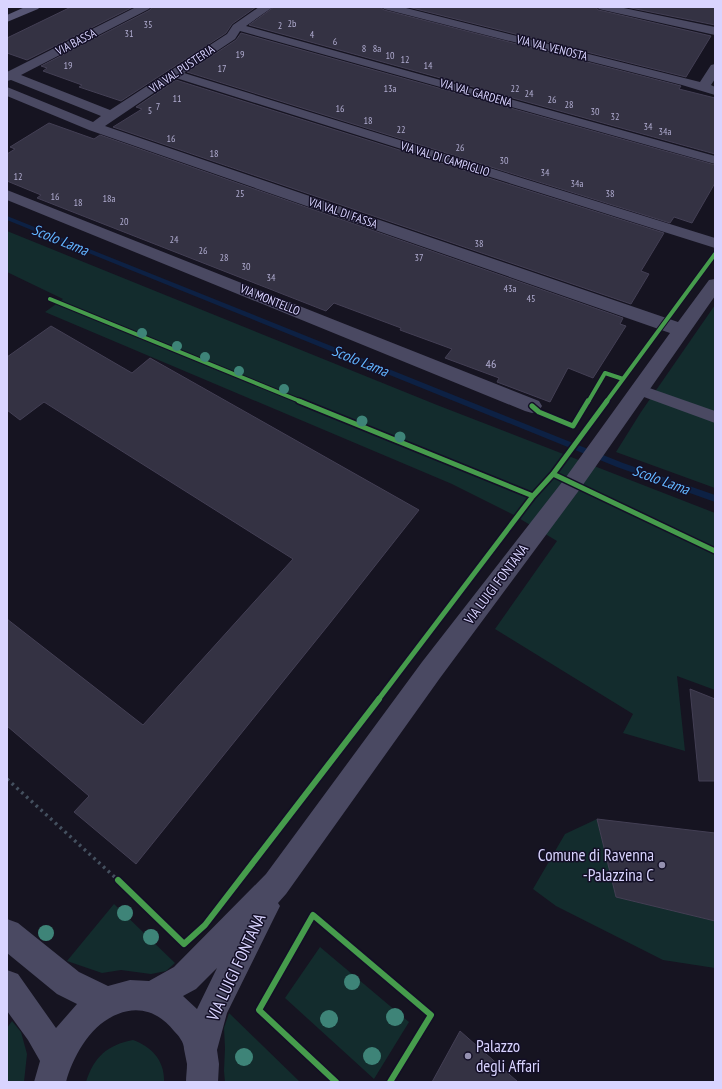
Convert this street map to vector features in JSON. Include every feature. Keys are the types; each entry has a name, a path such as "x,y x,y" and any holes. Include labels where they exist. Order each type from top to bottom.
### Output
{"street":[{"path":"7,19 34,7"},
{"name":"VIA BASSA","path":"9,76 145,7"},
{"name":"VIA VAL PUSTERIA","path":"94,127 231,36 237,27 267,7"},
{"name":"VIA VAL VENOSTA","path":"388,7 679,80 709,90"},
{"path":"603,7 715,31"},
{"name":"VIA VAL GARDENA","path":"237,27 715,160"},
{"path":"709,90 715,68"},
{"name":"VIA VAL DI CAMPIGLIO","path":"175,74 715,243"},
{"path":"9,76 112,116"},
{"name":"VIA VAL DI FASSA","path":"7,91 94,127 681,330"},
{"name":"VIA MONTELLO","path":"7,195 532,406"},
{"name":"VIA LUIGI FONTANA","path":"150,996 185,978 207,957 276,884 431,670 578,476 638,389 715,284"},
{"name":"VIA LUIGI FONTANA","path":"201,1067 213,1009 276,884"},
{"path":"7,934 68,983 108,1002"},
{"path":"7,985 39,1029 53,1071"},
{"path":"53,1071 70,1036 87,1016 108,1002 129,995 150,996 170,1003 186,1018 197,1038 201,1067"}],"lane":[{"path":"638,389 715,417"}],"path":[{"path":"7,779 124,886"}],"green space":[{"path":"7,231 437,405 715,513 715,690 677,676 685,751 623,733 633,714 495,629 557,541 512,514 452,484 45,312 63,299 7,272"},
{"path":"715,305 715,488 616,452 641,412"},
{"path":"597,819 616,897 715,921 715,968 663,960 556,906 533,889 565,834"},
{"path":"114,904 175,963 166,971 151,974 121,970 102,973 67,961"},
{"path":"320,947 409,1022 374,1079 285,998"},
{"path":"229,1013 300,1082 225,1082 224,1028"},
{"path":"12,1021 21,1032 27,1054 24,1082 7,1082 7,1028"},
{"path":"133,1040 146,1047 160,1061 164,1074 164,1082 86,1082 93,1066 103,1054 116,1045"}],"building":[{"path":"71,7 133,7 27,60 7,53 7,38"},
{"path":"152,7 256,7 232,24 226,33 121,101 79,87 82,85 43,71 47,68 41,66 150,10"},
{"path":"274,7 380,7 384,10 681,86 679,89 715,98 715,154 249,25"},
{"path":"408,7 596,7 598,10 711,36 686,77"},
{"path":"626,7 715,7 715,25"},
{"path":"241,33 715,165 715,183 692,223 674,217 670,223 187,72 236,40"},
{"path":"176,80 664,233 641,271 649,274 631,304 113,127 142,109 136,107"},
{"path":"49,123 94,139 100,135 623,318 620,324 626,326 593,378 568,368 550,402 497,382 499,378 445,358 452,349 400,330 401,328 334,303 326,311 37,198 41,195 7,181 7,154 15,149 10,147"},
{"path":"51,326 132,373 150,358 419,510 136,864 74,812 89,796 7,726 7,619 143,725 293,559 44,402 20,420 7,410 7,357"},
{"path":"690,689 715,699 715,781 699,781"},
{"name":"Comune di Ravenna -Palazzina C","path":"597,819 715,833 715,921 616,897"},
{"name":"Palazzo degli Affari","path":"460,1031 518,1082 432,1082"}],"waterway":[{"name":"Scolo Lama","path":"7,218 620,465 715,499"}],"cycle path":[{"path":"532,406 539,412 573,426 605,373 623,379 715,254"},
{"path":"50,299 533,496"},
{"path":"118,880 184,944 205,925 533,496 553,474 623,379"},
{"path":"553,474 715,551"},
{"path":"336,1082 259,1010 313,915 431,1015 390,1082"}],"place":[{"name":"Comune di Ravenna -Palazzina C","path":"662,865"},
{"name":"Palazzo degli Affari","path":"468,1056"}]}
